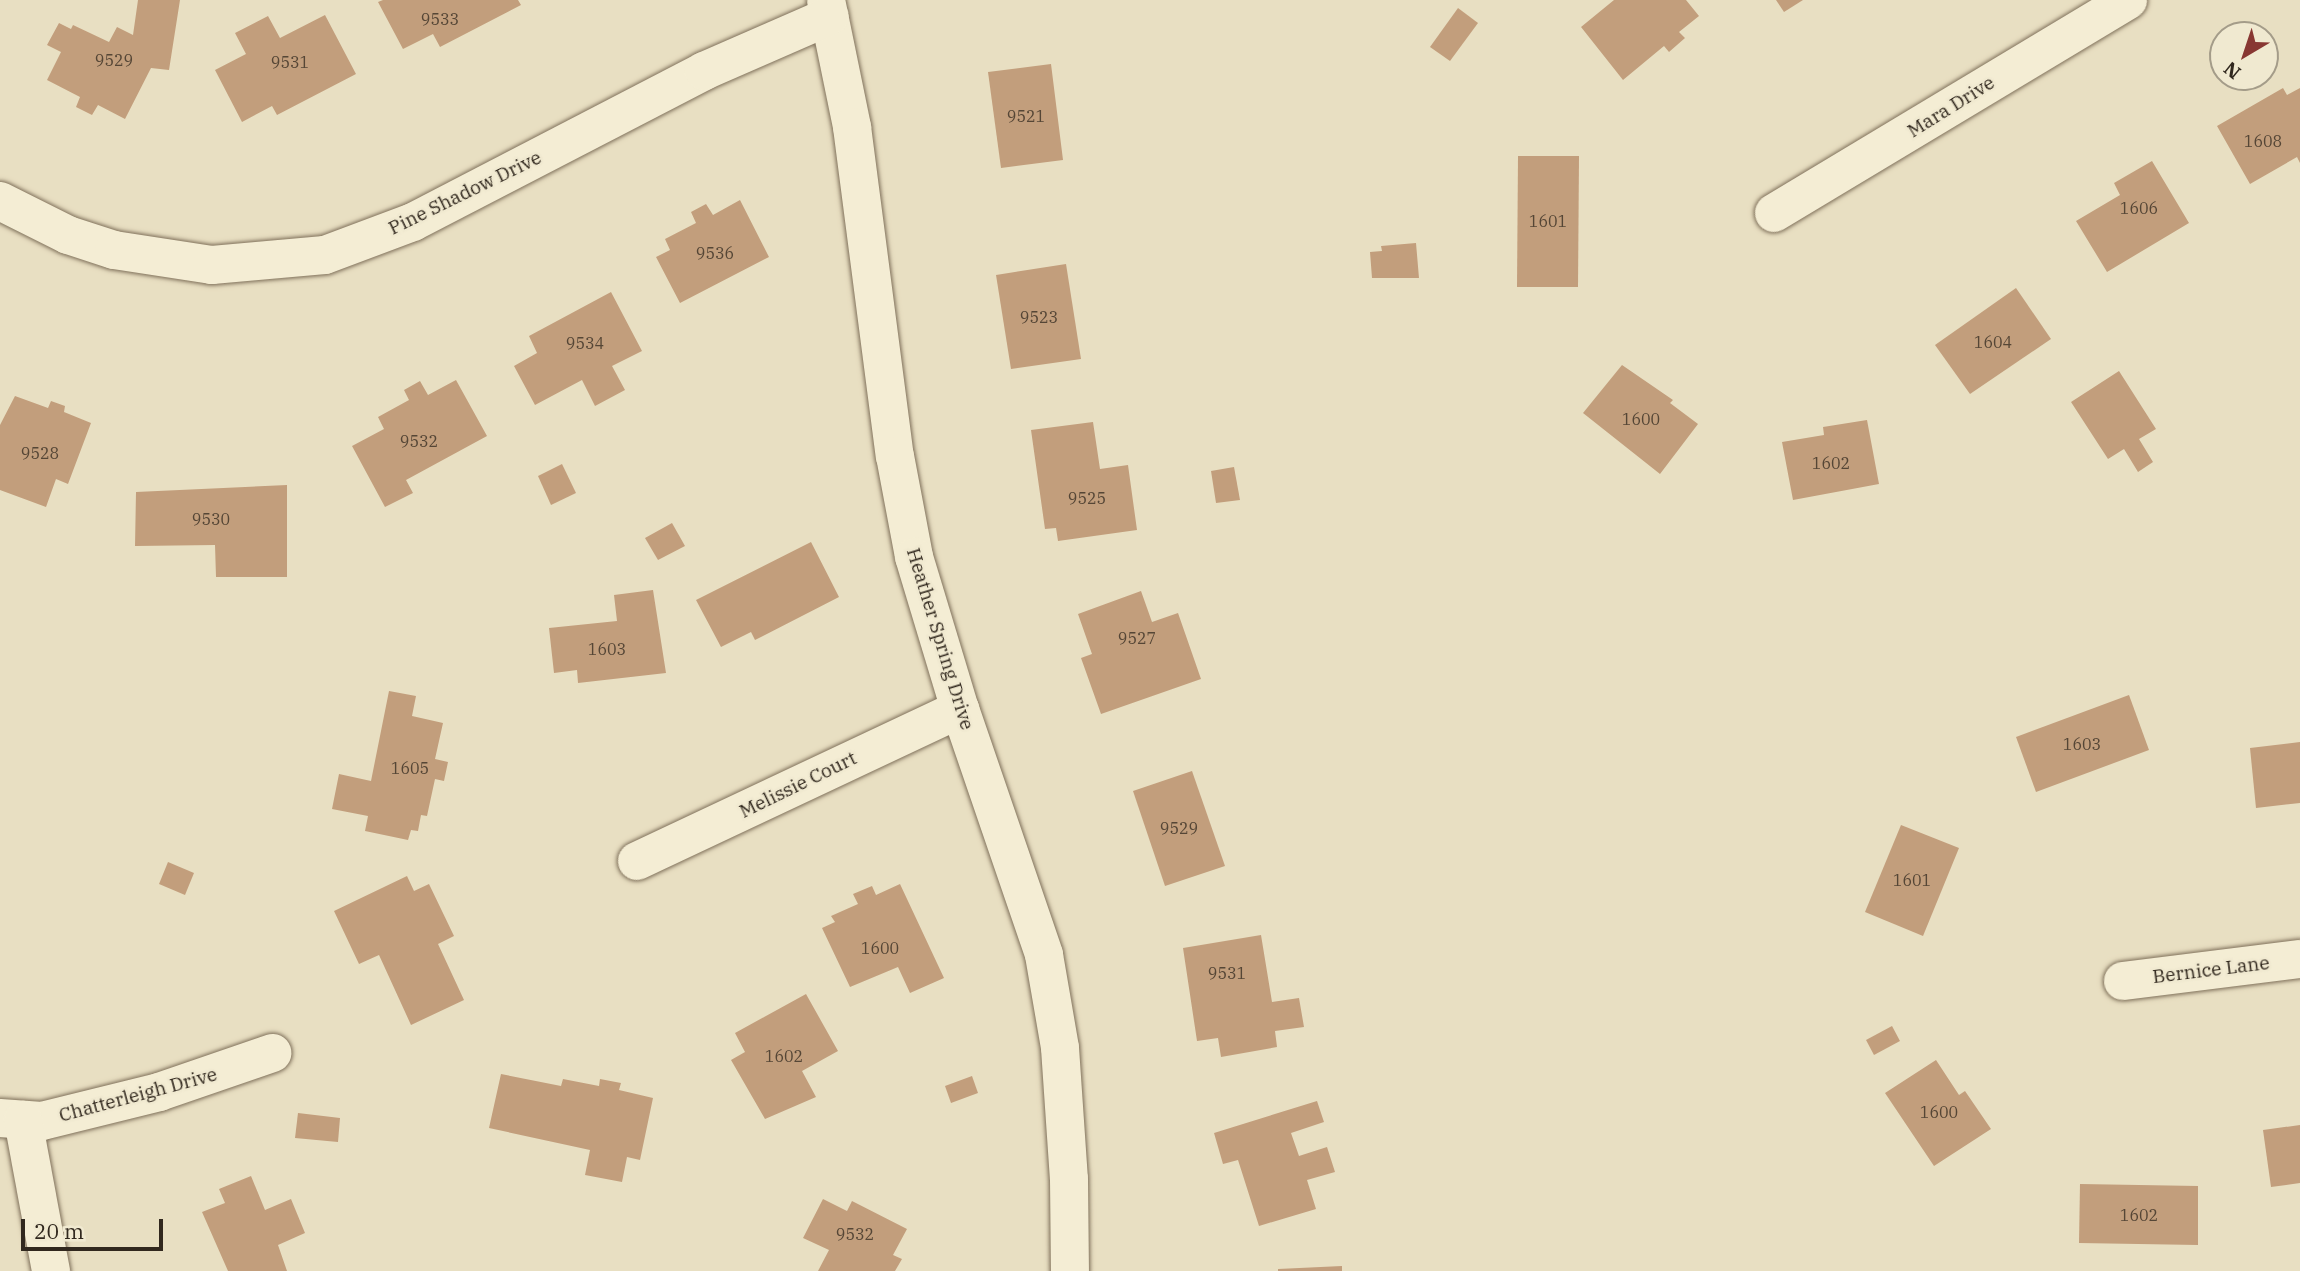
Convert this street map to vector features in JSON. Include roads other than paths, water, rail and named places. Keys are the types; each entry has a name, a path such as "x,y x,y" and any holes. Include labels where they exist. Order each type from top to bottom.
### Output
{"street":[{"name":"Mara Drive","path":"1774,213 2128,0"},
{"name":"Pine Shadow Drive","path":"0,201 68,236 114,250 212,265 325,255 414,222 828,8"},
{"name":"Heather Spring Drive","path":"828,8 852,127 907,519 960,709 1044,955 1060,1048 1069,1179 1070,1271"},
{"name":"Melissie Court","path":"637,861 960,709"},
{"name":"Bernice Lane","path":"2123,981 2300,959"},
{"name":"Chatterleigh Drive","path":"12,1119 42,1121 159,1092 272,1053"},
{"path":"12,1119 51,1271"}]}
